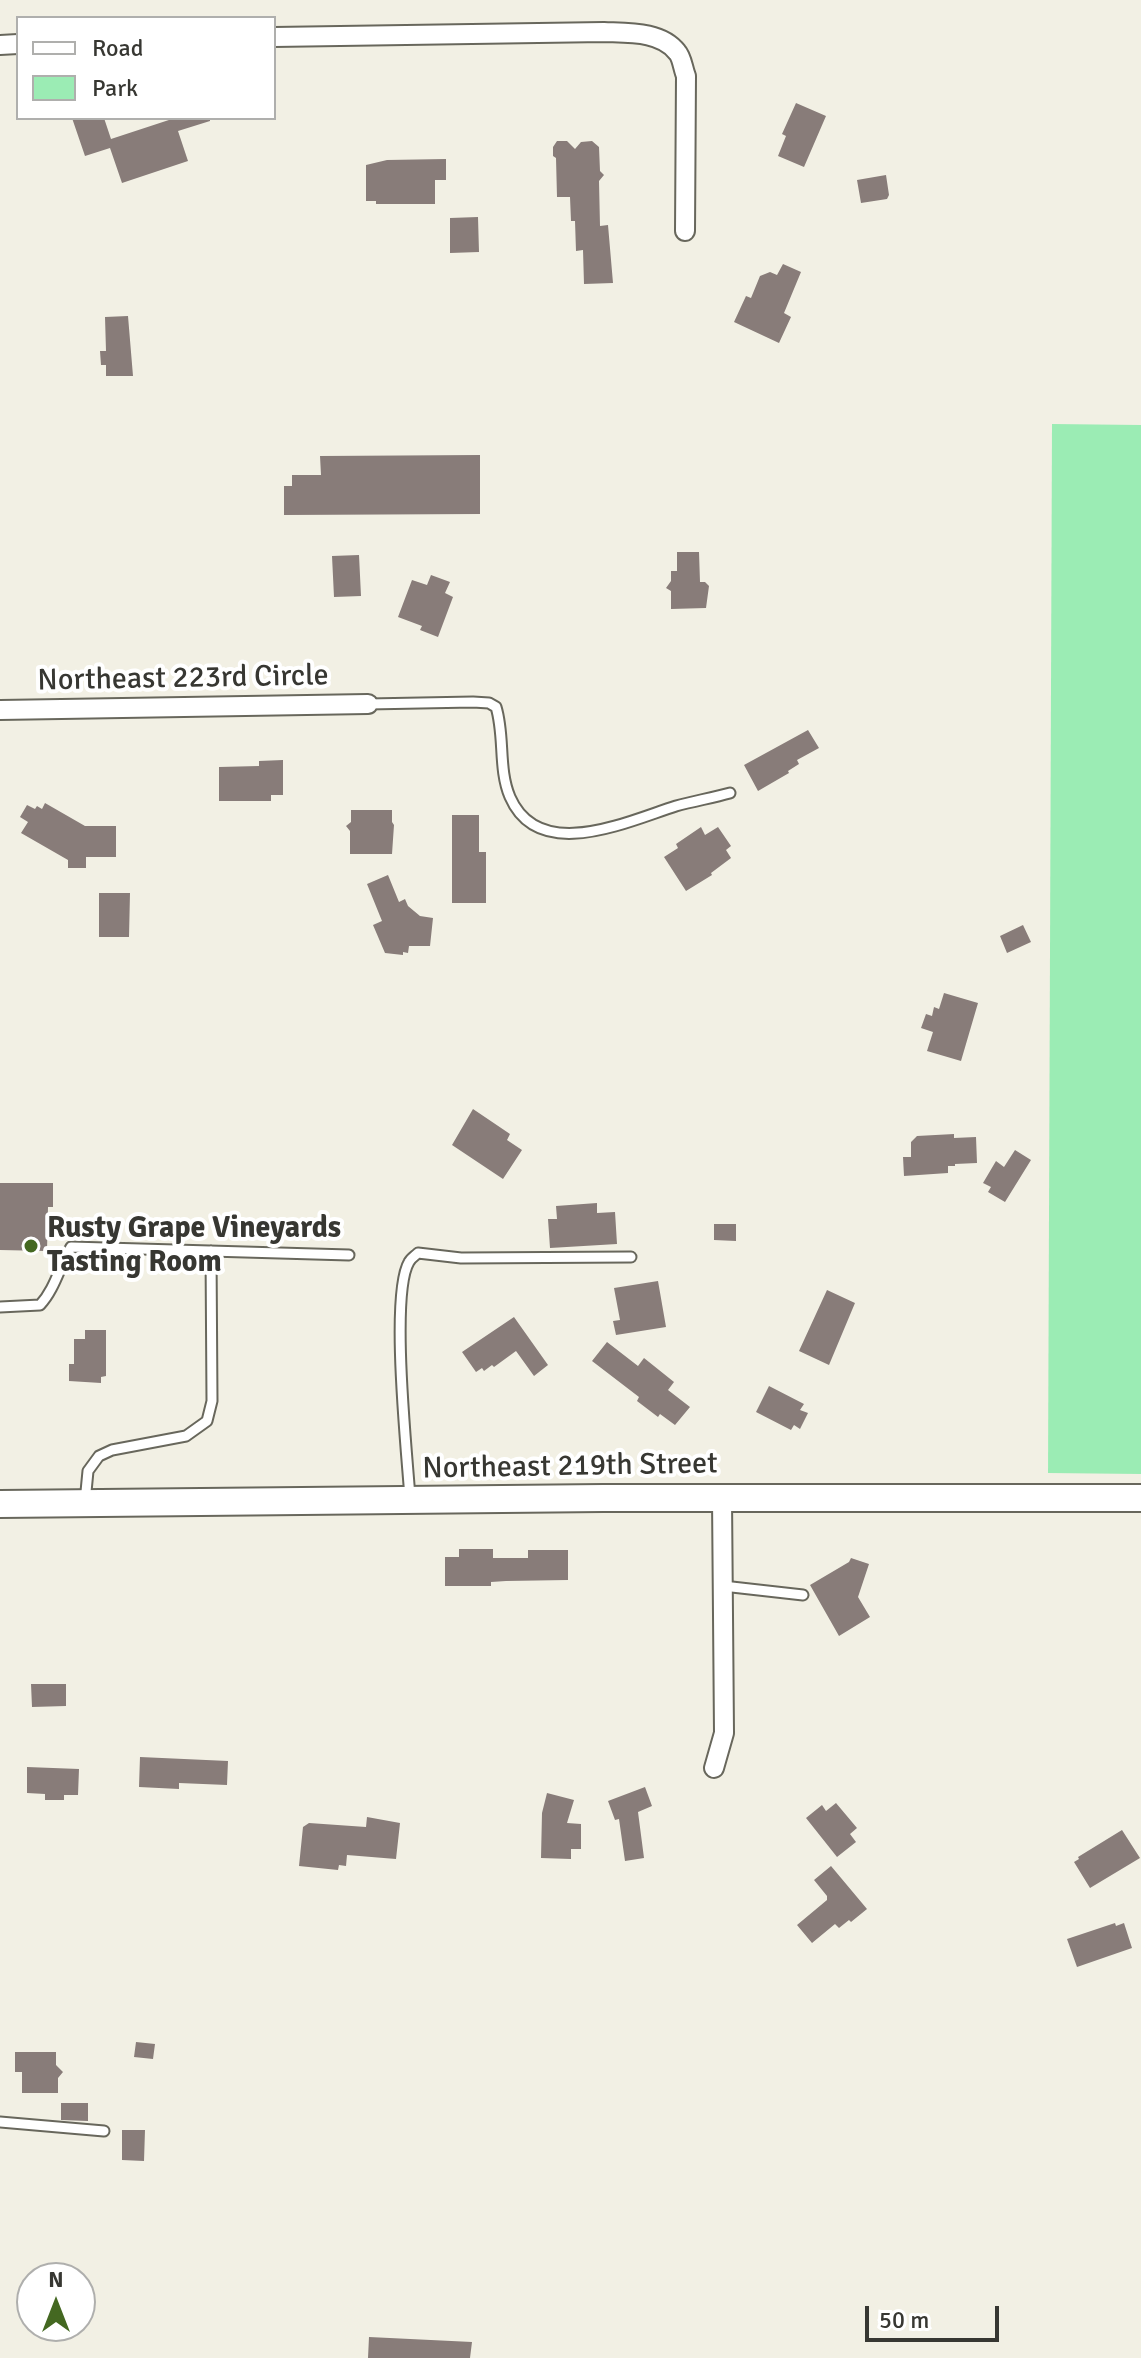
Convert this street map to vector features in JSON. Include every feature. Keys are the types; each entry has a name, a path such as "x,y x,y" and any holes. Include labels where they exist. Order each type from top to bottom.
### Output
{"street":[{"path":"276,37 604,32 637,33 660,39 678,52 686,76 685,231"},
{"name":"Northeast 223rd Circle","path":"0,710 368,704"},
{"path":"714,1768 724,1733 722,1498"},
{"name":"Northeast 219th Street","path":"0,1504 1141,1498"}],"lane":[{"path":"368,704 473,702 489,703 496,707 502,725 503,769 509,795 516,809 532,824 551,832 576,834 605,829 730,793"},
{"path":"0,1307 40,1305 49,1296 60,1265 71,1247 349,1255"},
{"path":"85,1503 88,1471 99,1456 112,1450 186,1436 207,1421 212,1401 211,1251"},
{"path":"410,1501 400,1324 403,1282 409,1262 418,1253 461,1258 631,1257"},
{"path":"723,1586 803,1595"},
{"path":"0,2122 104,2131"}],"green space":[{"path":"1052,424 1141,425 1141,1474 1048,1473"}],"building":[{"path":"796,103 826,116 804,167 778,156 786,136 782,134"},
{"path":"73,120 105,120 111,139 169,120 210,120 178,131 188,161 122,183 110,148 85,156"},
{"path":"557,141 567,141 575,149 581,142 592,141 599,147 600,171 604,175 599,181 600,226 608,225 613,283 584,284 583,250 576,251 570,197 557,197 553,147"},
{"path":"446,159 446,180 435,180 435,204 376,204 376,201 366,201 366,165 387,160"},
{"path":"886,175 887,199 861,203 857,180"},
{"path":"478,217 479,252 450,253 450,218"},
{"path":"783,264 801,272 784,313 791,317 779,343 734,322 746,296 751,298 760,276 770,272 777,275"},
{"path":"128,316 133,376 106,376 106,365 101,365 100,351 106,351 105,317"},
{"path":"480,455 480,514 284,515 284,486 292,486 292,475 321,475 320,456"},
{"path":"677,552 699,552 700,582 709,586 706,608 671,609 671,591 666,588 671,581 671,571 677,571"},
{"path":"359,555 361,596 334,597 332,556"},
{"path":"431,575 450,582 445,593 453,597 438,637 420,630 422,626 398,617 412,580 427,585"},
{"path":"808,730 819,748 797,760 799,764 789,773 758,791 744,765"},
{"path":"283,760 283,795 271,795 271,801 219,801 219,767 259,766 259,761"},
{"path":"45,803 85,826 116,826 116,857 86,857 86,868 68,868 68,860 21,833 28,822 20,817 27,805 42,809"},
{"path":"351,810 392,810 392,854 350,854 350,831 346,826 351,822"},
{"path":"452,815 479,815 479,852 486,852 486,903 452,903"},
{"path":"701,827 705,835 718,827 731,846 726,850 731,858 712,875 686,891 664,857 678,848 676,844"},
{"path":"388,875 399,902 405,899 420,916 433,918 430,946 409,946 408,953 403,952 403,955 385,953 373,925 382,921 367,884"},
{"path":"99,893 130,893 129,937 99,937"},
{"path":"1023,925 1031,942 1007,953 1000,936"},
{"path":"944,993 978,1003 961,1061 927,1051 933,1032 921,1028 926,1014 932,1016 934,1007 939,1009"},
{"path":"473,1109 510,1134 507,1140 522,1150 503,1179 452,1145"},
{"path":"954,1134 954,1138 976,1137 977,1163 948,1166 948,1173 904,1176 903,1157 911,1157 911,1142 917,1136"},
{"path":"1015,1150 1031,1160 1005,1202 988,1192 991,1187 983,1183 996,1161 1004,1167"},
{"path":"0,1183 53,1183 53,1207 48,1207 47,1251 0,1250"},
{"path":"597,1203 597,1213 615,1212 617,1244 550,1248 548,1219 557,1219 556,1206"},
{"path":"714,1224 736,1224 736,1241 714,1240"},
{"path":"658,1281 666,1327 616,1335 613,1321 620,1320 614,1288"},
{"path":"827,1290 855,1303 829,1365 799,1351"},
{"path":"514,1317 548,1365 534,1376 516,1351 494,1367 492,1365 476,1372 462,1352"},
{"path":"85,1330 106,1330 106,1376 101,1377 101,1383 69,1381 69,1364 74,1364 74,1339 85,1339"},
{"path":"607,1342 638,1366 644,1358 674,1382 668,1390 690,1407 675,1425 637,1401 639,1397 592,1361"},
{"path":"769,1386 804,1404 800,1410 808,1413 800,1429 794,1425 791,1430 756,1412"},
{"path":"459,1549 493,1549 493,1558 528,1558 528,1550 568,1550 568,1580 445,1586 445,1557 459,1557"},
{"path":"851,1558 869,1564 858,1597 870,1617 839,1636 810,1585"},
{"path":"31,1684 66,1684 66,1706 32,1707"},
{"path":"140,1757 228,1761 227,1785 179,1783 179,1789 139,1787"},
{"path":"27,1767 79,1769 78,1795 64,1795 64,1800 45,1800 45,1794 27,1793"},
{"path":"645,1787 652,1806 638,1812 644,1858 625,1861 619,1819 615,1820 608,1801"},
{"path":"547,1793 574,1800 567,1823 581,1824 581,1849 571,1849 571,1859 541,1858 542,1813"},
{"path":"836,1803 857,1828 850,1834 856,1842 837,1857 806,1818 822,1805 826,1811"},
{"path":"367,1817 400,1823 396,1859 347,1855 346,1866 339,1865 338,1870 299,1866 303,1827 309,1823 366,1827"},
{"path":"1122,1830 1140,1858 1090,1888 1074,1862"},
{"path":"831,1866 867,1909 839,1928 835,1924 812,1943 797,1925 827,1900 814,1880"},
{"path":"1115,1923 1116,1926 1124,1923 1132,1948 1077,1967 1067,1939"},
{"path":"136,2042 155,2044 153,2059 134,2057"},
{"path":"15,2052 56,2052 56,2065 63,2072 58,2078 58,2093 22,2093 22,2072 15,2072"},
{"path":"61,2103 88,2103 88,2121 61,2120"},
{"path":"122,2130 145,2130 144,2161 122,2160"},
{"path":"369,2337 472,2342 470,2358 368,2358"}],"place":[{"name":"Rusty Grape Vineyards Tasting Room","path":"31,1246"}]}
